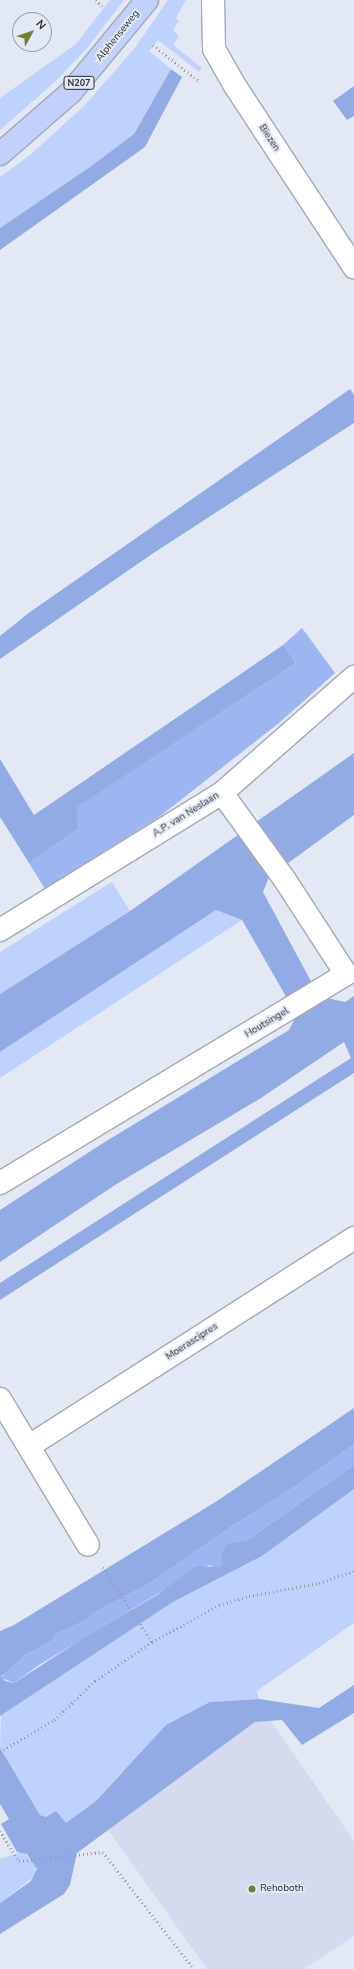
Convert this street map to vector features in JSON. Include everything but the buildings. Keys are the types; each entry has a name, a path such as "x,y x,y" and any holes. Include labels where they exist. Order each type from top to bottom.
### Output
{"main road":[{"name":"Alphenseweg","path":"0,154 71,92 147,0"}],"street":[{"name":"Biezen","path":"212,0 214,49 354,267"},
{"name":"A.P. van Neslaan","path":"0,930 222,793 354,677"},
{"name":"Houtsingel","path":"0,1184 326,988 350,980 285,880 240,820 222,793"},
{"name":"Moerascipres","path":"29,1446 354,1238"},
{"path":"0,1399 88,1545"}],"path":[{"path":"96,0 103,7"},
{"path":"153,45 194,77"},
{"path":"101,1565 152,1642"},
{"path":"0,1752 54,1720 95,1681 152,1642 219,1605 249,1596 319,1583 354,1571"},
{"path":"0,1831 19,1861 103,1852 194,1969"}],"shaded area":[{"path":"110,0 124,0 88,47 57,80 0,130 0,98 76,44"},
{"path":"168,0 186,0 176,18 179,21 173,30 179,36 173,45 202,68 199,72 158,40 149,51 171,69 134,134 90,167 0,228 0,177 30,155 84,106 134,49"},
{"path":"171,69 182,77 145,147 0,250 0,228 90,167 134,134"},
{"path":"354,86 354,116 347,120 333,101"},
{"path":"350,389 354,395 354,423 152,554 0,659 0,636 30,612"},
{"path":"302,628 335,673 279,723 159,817 45,889 29,863 78,829 76,807 296,663 283,645"},
{"path":"283,645 296,663 77,807 78,829 29,863 0,817 0,759 34,815"},
{"path":"354,753 354,815 269,877 263,892 313,985 288,1000 242,920 216,910 0,1052 0,994 130,911"},
{"path":"112,882 130,911 0,994 0,952"},
{"path":"216,910 242,920 0,1078 0,1052"},
{"path":"354,996 354,1073 0,1300 0,1283 351,1058 344,1042 261,1098 115,1185 0,1262 0,1210 100,1145 289,1030 297,1014 322,997 345,1002"},
{"path":"354,1408 354,1444 299,1484 235,1524 150,1583 97,1611 85,1621 59,1632 50,1642 25,1655 1,1676 5,1681 14,1683 85,1637 157,1595 196,1566 221,1567 222,1554 226,1545 249,1539 354,1465 354,1489 262,1556 173,1602 0,1716 0,1631 14,1625 217,1501"},
{"path":"354,1444 354,1465 249,1539 238,1542 222,1560 221,1567 216,1568 209,1565 174,1584 39,1665 14,1683 2,1678 3,1672 25,1655 50,1642 59,1632 85,1621 97,1611 150,1583 235,1524 299,1484"},
{"path":"354,1489 354,1623 257,1691 259,1699 210,1702 120,1774 96,1801 66,1823 40,1815 0,1749 1,1714 173,1602 262,1556"},
{"path":"354,1685 354,1713 302,1745 282,1720 255,1722 77,1853 70,1885 64,1894 0,1934 0,1903 31,1881 37,1869 27,1854 17,1852 1,1824 9,1819 0,1804 0,1748 40,1815 46,1817 56,1811 66,1823 96,1801 166,1725 210,1702 259,1699 319,1708"},
{"name":"Rehoboth","path":"271,1721 354,1841 354,1936 304,1969 207,1969 108,1830 255,1722"},
{"path":"21,1852 27,1855 36,1866 36,1875 0,1903 0,1859"}],"place":[{"name":"Rehoboth","path":"252,1889"}]}
